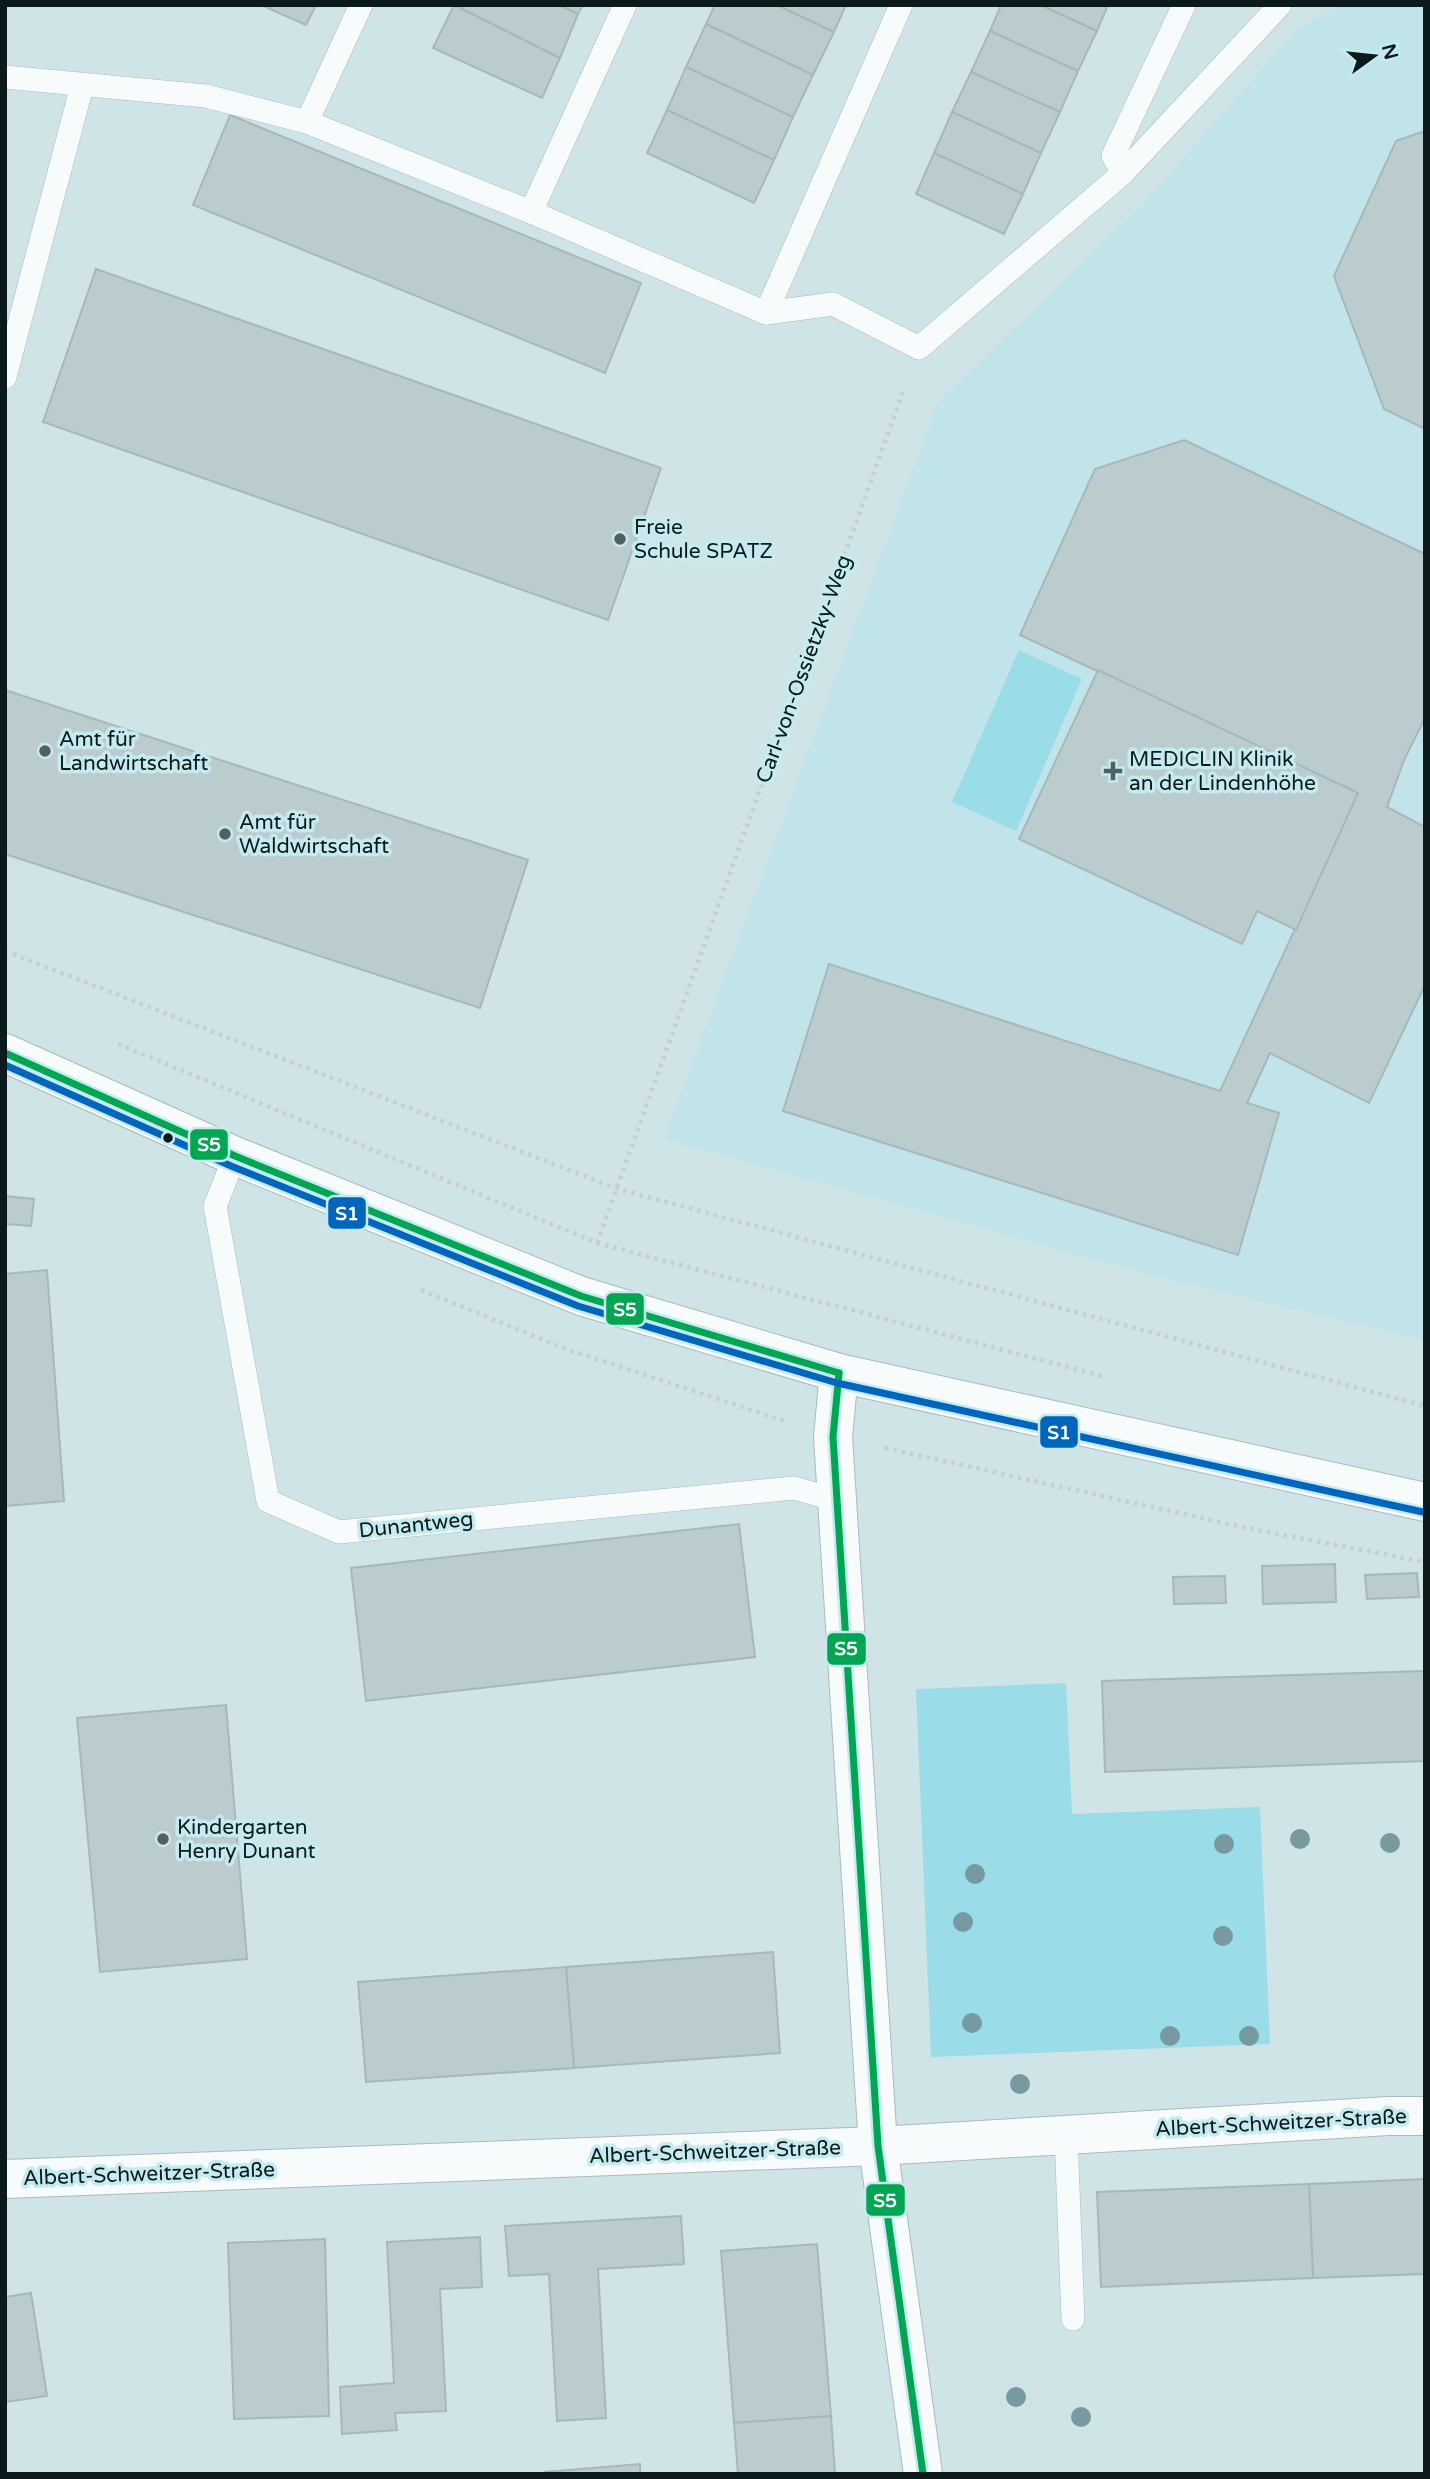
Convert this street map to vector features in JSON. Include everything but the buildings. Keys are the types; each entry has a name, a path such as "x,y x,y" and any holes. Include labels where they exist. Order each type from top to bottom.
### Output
{"street":[{"path":"5,1053 235,1156 581,1296 839,1373 1425,1502"},
{"path":"839,1373 833,1437 836,1500 878,2146 923,2474"},
{"name":"Albert-Schweitzer-Straße","path":"5,2179 878,2146 1425,2116"}],"lane":[{"path":"307,122 361,5"},
{"path":"531,212 625,5"},
{"path":"766,313 901,5"},
{"path":"1123,173 1113,156 1184,5"},
{"path":"5,77 206,96 307,122 531,212 766,313 834,304 919,348 1123,173 1280,5"},
{"path":"5,377 82,86"},
{"name":"Dunantweg","path":"235,1156 215,1206 268,1501 339,1532 794,1488 836,1500"},
{"path":"1066,2134 1073,2319"}],"path":[{"name":"Carl-von-Ossietzky-Weg","path":"597,1243 919,348"},
{"path":"5,951 618,1189 1425,1406"},
{"path":"108,1040 597,1243 1104,1376"},
{"path":"566,1349 833,1437 1247,1528 1425,1562"}],"shaded area":[{"name":"MEDICLIN Klinik an der Lindenhöhe","path":"1341,5 1425,5 1425,1340 1154,1276 664,1139 938,402 1142,205 1298,28"},
{"path":"1019,650 1082,679 1016,831 952,802"},
{"path":"1066,1683 1072,1814 1260,1807 1270,2044 931,2057 916,1689"}],"transit line":[{"name":"S5","path":"5,1053 235,1156 581,1296 839,1373"},
{"name":"S1","path":"5,1065 231,1166 578,1306 837,1383 1423,1512"},
{"name":"S5","path":"839,1373 833,1437 878,2146 923,2474"}],"place":[{"name":"Freie Schule SPATZ","path":"620,539"},
{"name":"Amt für Landwirtschaft","path":"45,751"},
{"name":"MEDICLIN Klinik an der Lindenhöhe","path":"1113,771"},
{"name":"Amt für Waldwirtschaft","path":"225,834"},
{"name":"Kindergarten Henry Dunant","path":"163,1839"}]}
